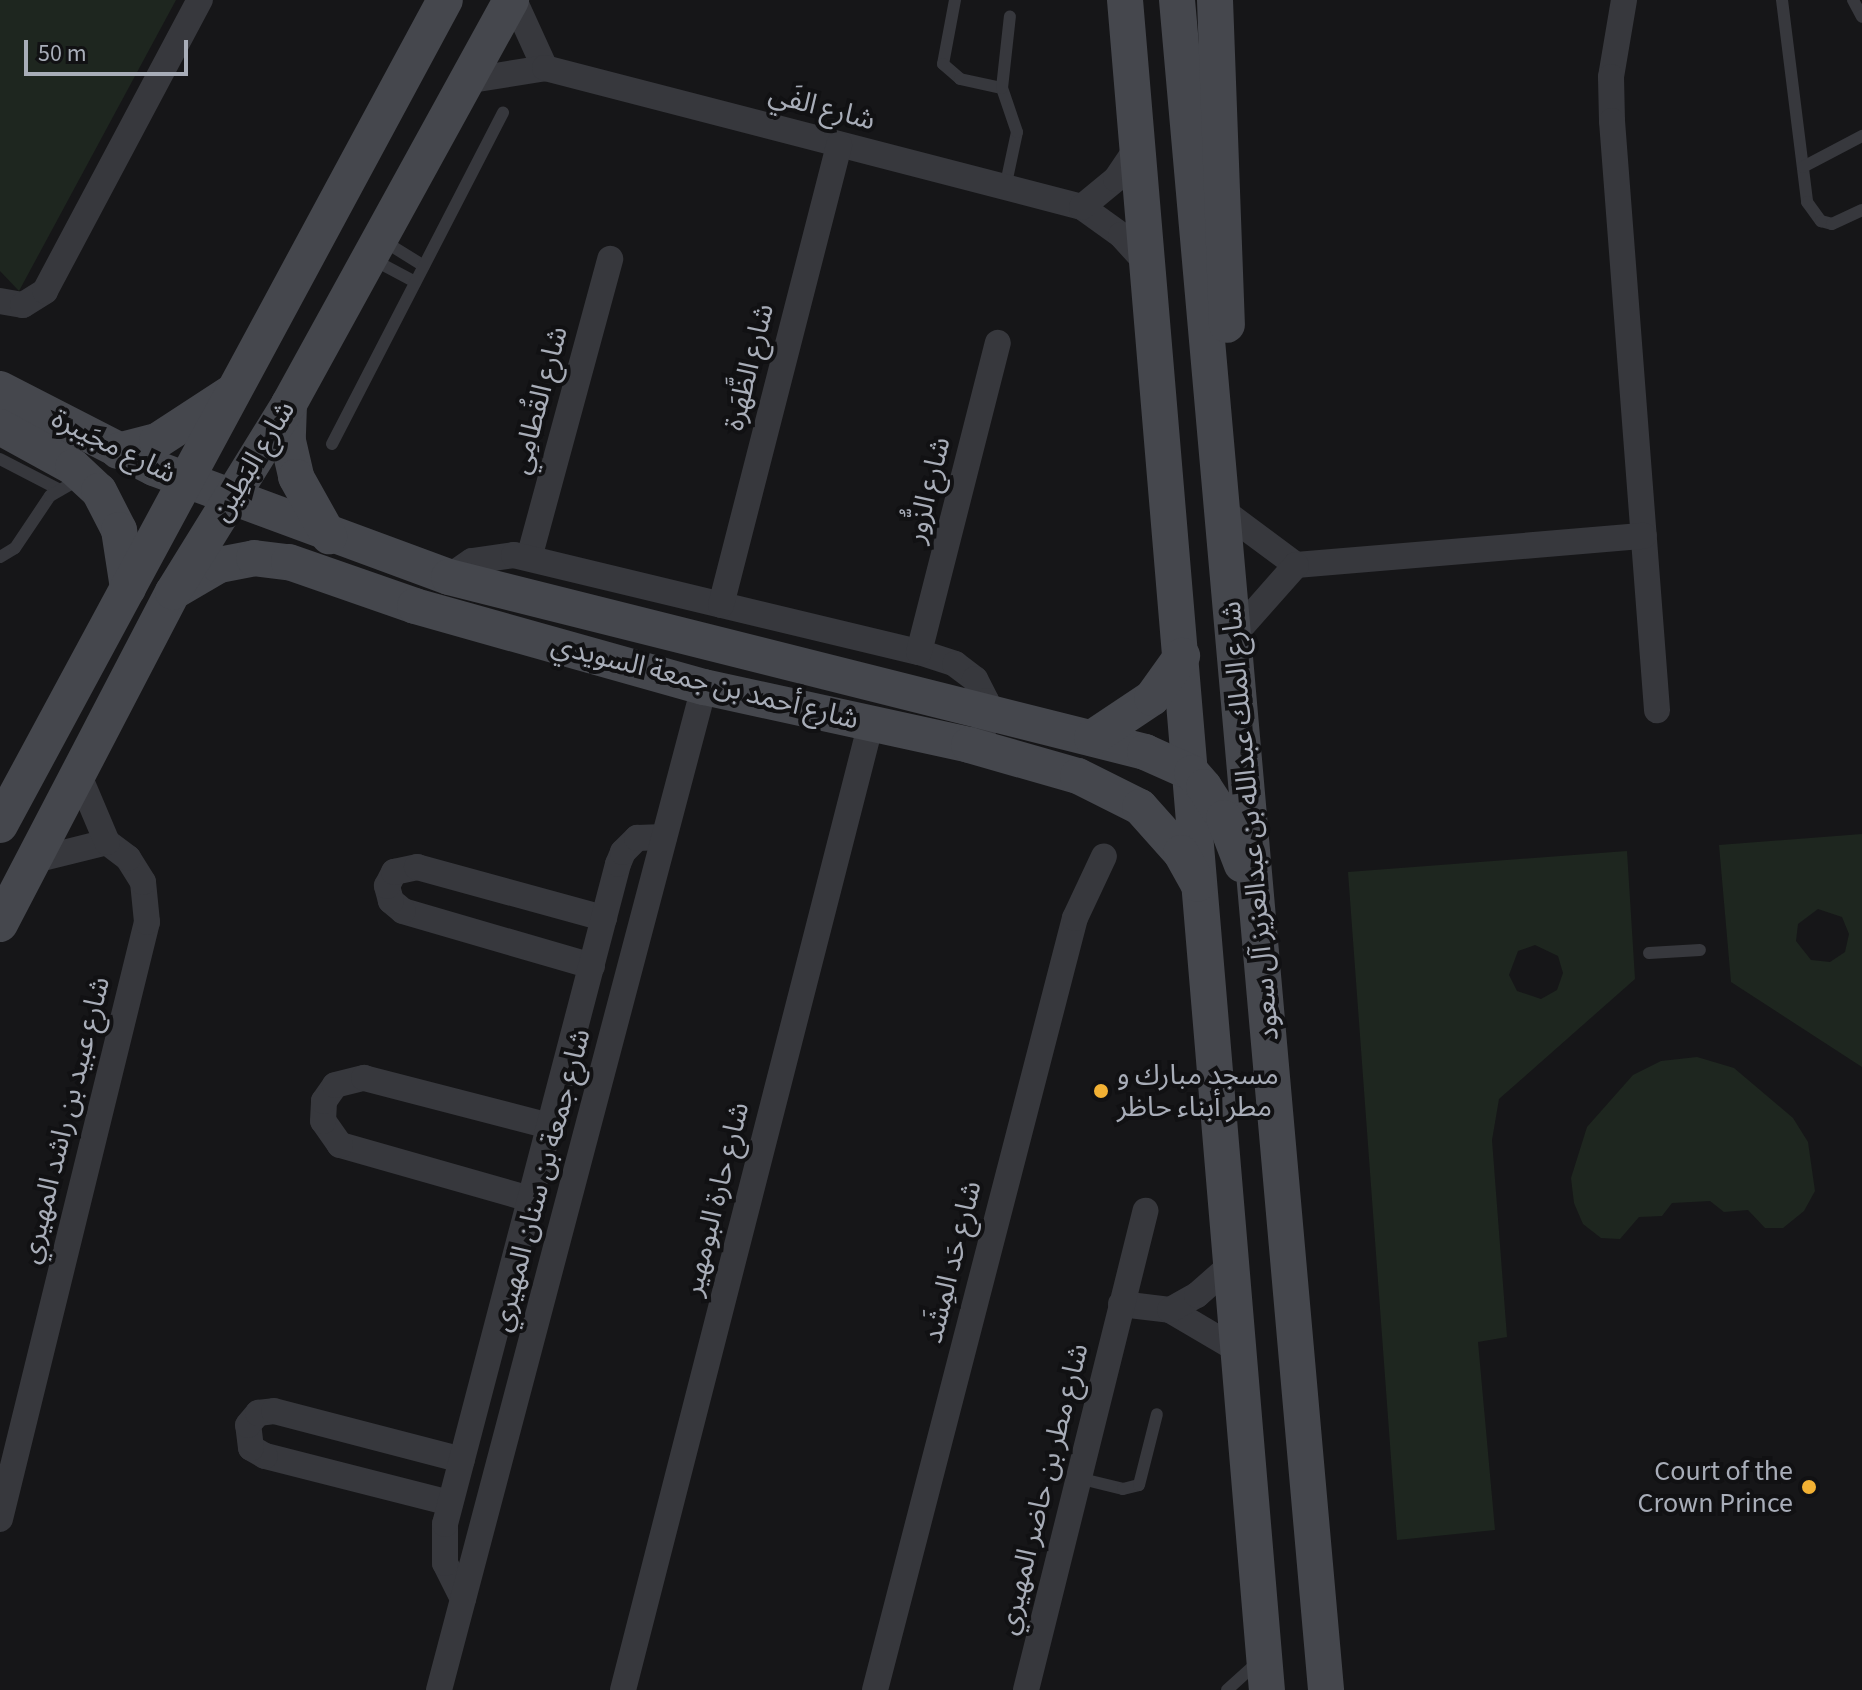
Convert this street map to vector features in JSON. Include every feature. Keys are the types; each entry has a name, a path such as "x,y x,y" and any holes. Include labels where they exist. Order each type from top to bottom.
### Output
{"main road":[{"name":"شارع البَطِين","path":"0,825 445,0"},
{"name":"شارع البَطِين","path":"0,924 80,778 173,592 289,404 465,81 513,0"},
{"name":"شارع الملك عبدالله بن عبدالعزيز آل سعود","path":"1124,0 1150,267 1266,1673"},
{"name":"شارع الملك عبدالله بن عبدالعزيز آل سعود","path":"1177,0 1326,1690"},
{"path":"1215,0 1230,431 1222,510"},
{"name":"شارع مجَيبرة","path":"0,389 118,451 231,498"},
{"path":"118,451 157,441 234,390"},
{"path":"289,404 293,468 331,536 317,555 315,572"},
{"name":"شارع مجَيبرة","path":"0,427 116,521 128,588"},
{"name":"شارع أحمد بن جمعة السويدي","path":"231,498 449,577 743,654 1092,738 1145,752 1192,773"},
{"name":"شارع أحمد بن جمعة السويدي","path":"173,592 199,574 240,560 271,558 415,606 704,687 969,745 1114,790 1161,827 1201,890"},
{"path":"704,687 715,670 743,654"},
{"path":"1092,738 1152,698 1182,656"},
{"path":"1192,773 1224,818 1260,925"}],"street":[{"path":"0,301 23,305 45,291 200,0"},
{"path":"513,0 545,68"},
{"path":"1624,0 1611,77 1612,121 1657,710"},
{"name":"شارع الفَي","path":"465,81 545,68 1082,207 1121,235 1150,267"},
{"name":"شارع الظَّهَرة","path":"721,605 839,145"},
{"path":"1082,207 1109,187 1139,145"},
{"name":"شارع القُطامِي","path":"529,558 610,259"},
{"name":"شارع الزُّور","path":"919,652 998,343"},
{"path":"1222,510 1296,565 1644,536"},
{"path":"449,577 486,557 529,558 919,652 966,670 982,690 989,713 981,735 969,745"},
{"path":"1235,634 1296,565"},
{"name":"شارع جمعة بن سنان المهيري","path":"439,1690 704,687"},
{"name":"شارع حارة البومهير","path":"623,1690 871,723"},
{"name":"شارع عبيد بن راشد المهيري","path":"0,1519 147,922 147,895 137,869 107,842 80,778"},
{"path":"463,1599 449,1576 443,1550 450,1503 604,918 623,852 637,838 664,837"},
{"path":"35,860 107,842"},
{"name":"شارع حَد المِشَد","path":"875,1690 1075,918 1104,856"},
{"path":"592,966 403,911 391,901 387,886 394,872 417,867 604,918"},
{"name":"شارع جمعة بن سنان المهيري","path":"530,1199 340,1145 323,1121 324,1101 335,1085 364,1078 550,1126"},
{"name":"شارع مطر بن حاضر المهيري","path":"1033,1688 1078,1478 1145,1211"},
{"path":"1170,1310 1209,1286 1231,1265"},
{"path":"1121,1304 1170,1310 1238,1350"},
{"path":"450,1503 265,1456 251,1448 248,1425 258,1413 274,1411 462,1460"}],"lane":[{"path":"955,0 943,64 960,79 1002,88"},
{"path":"1782,0 1807,202 1821,221 1832,224 1862,210"},
{"path":"1853,0 1862,17"},
{"path":"1005,188 1017,132 1002,88 1010,16"},
{"path":"332,444 503,113"},
{"path":"1803,167 1862,136"},
{"path":"374,248 424,266"},
{"path":"374,248 415,282"},
{"path":"0,459 72,484 15,548 0,557"},
{"path":"1649,953 1700,950"},
{"path":"1078,1478 1123,1489 1139,1485 1157,1414"},
{"path":"1227,1690 1266,1673"}],"shaded area":[{"path":"0,0 176,0 19,291 0,271"},
{"path":"1862,834 1862,1067 1731,982 1719,845","holes":["1818,909 1842,917 1849,934 1845,952 1830,962 1811,960 1796,941 1798,924"]},
{"path":"1627,851 1635,979 1499,1099 1492,1140 1507,1337 1478,1342 1495,1530 1397,1540 1348,872","holes":["1535,945 1558,956 1563,973 1557,990 1541,999 1517,991 1509,975 1518,951"]},
{"path":"1697,1057 1734,1068 1793,1118 1808,1142 1815,1191 1804,1211 1783,1228 1765,1228 1748,1210 1724,1212 1710,1201 1672,1203 1662,1216 1639,1217 1620,1239 1601,1238 1583,1224 1574,1203 1571,1178 1587,1127 1633,1075 1661,1061"}],"place":[{"name":"مسجد مبارك و مطر أبناء حاظر","path":"1101,1091"},
{"name":"Court of the Crown Prince","path":"1809,1487"}]}
